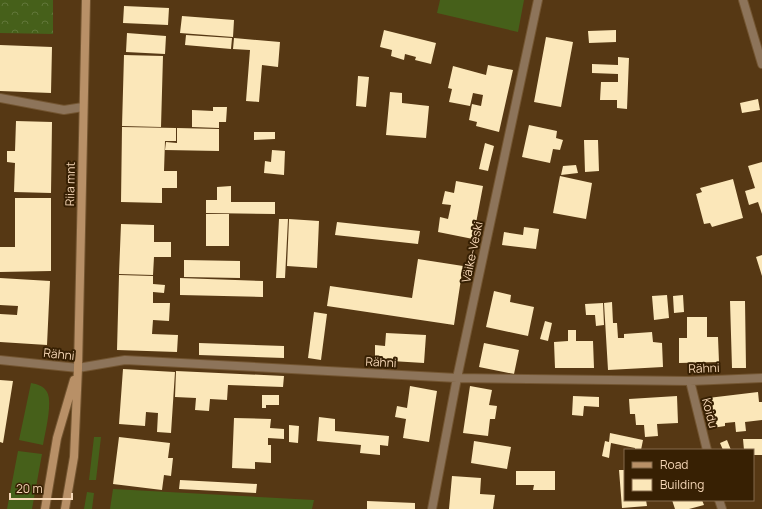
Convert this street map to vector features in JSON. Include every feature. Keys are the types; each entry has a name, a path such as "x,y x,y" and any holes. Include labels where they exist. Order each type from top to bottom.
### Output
{"main road":[{"name":"Riia mnt","path":"65,509 74,457 78,368 86,0"},
{"name":"Riia mnt","path":"45,509 57,438 78,368"}],"street":[{"name":"Väike-Veski","path":"432,509 457,378 538,0"},
{"path":"743,0 762,64"},
{"path":"0,98 64,110 83,107"},
{"name":"Rähni","path":"0,360 78,368 125,360 457,378 690,381 762,378"},
{"name":"Koidu","path":"690,381 707,449"}],"green space":[{"path":"0,0 53,0 53,34 0,33"},
{"path":"440,0 524,0 518,32 437,13"},
{"path":"31,383 44,388 49,397 48,418 43,445 19,440"},
{"path":"94,437 101,437 96,480 89,480"},
{"path":"18,451 42,454 32,509 7,509"},
{"path":"113,489 314,500 312,509 110,509"},
{"path":"87,492 94,493 92,509 84,509"}],"building":[{"path":"124,6 169,8 168,25 123,23"},
{"path":"182,16 234,20 233,37 180,33"},
{"path":"384,30 436,43 431,64 415,60 416,57 405,54 404,60 391,56 392,50 380,47"},
{"path":"616,30 616,42 589,43 588,31"},
{"path":"127,33 166,36 165,54 126,52"},
{"path":"186,35 232,38 231,49 185,45"},
{"path":"546,37 573,42 561,107 534,102"},
{"path":"234,38 280,42 278,67 262,65 259,102 246,101 250,50 233,49"},
{"path":"0,45 52,47 51,93 0,91"},
{"path":"124,55 163,56 161,127 122,126"},
{"path":"618,57 629,58 627,109 617,108 617,100 600,100 601,82 618,82 618,74 592,73 592,64 618,65"},
{"path":"488,65 513,70 499,132 476,126 477,122 469,120 472,104 481,106 483,95 473,93 470,106 449,102 452,89 448,88 453,66 486,75"},
{"path":"358,76 369,77 366,107 356,106"},
{"path":"390,92 402,93 402,103 429,106 426,138 386,135"},
{"path":"758,99 760,110 742,113 740,103"},
{"path":"213,107 227,107 226,122 219,122 219,128 192,127 192,110 213,111"},
{"path":"16,121 52,122 51,193 14,192 15,163 7,162 7,151 15,151"},
{"path":"529,125 557,131 556,138 563,140 560,150 553,149 550,163 522,157"},
{"path":"122,127 176,128 176,141 165,141 164,171 177,171 177,188 162,188 162,203 121,202"},
{"path":"177,128 219,129 219,151 165,150 166,142 177,143"},
{"path":"254,132 275,132 275,139 254,140"},
{"path":"584,140 598,140 599,171 585,172"},
{"path":"485,143 494,146 488,171 479,169"},
{"path":"272,150 285,151 284,175 264,173 265,161 271,162"},
{"path":"762,162 762,214 758,202 749,205 745,191 755,188 748,166"},
{"path":"576,165 578,173 561,175 563,166"},
{"path":"560,176 592,183 586,219 553,213"},
{"path":"733,179 743,218 712,227 710,223 704,224 696,194 702,192 700,188"},
{"path":"456,181 483,186 473,239 438,232 440,217 448,219 451,205 442,204 445,191 454,193"},
{"path":"231,186 231,202 275,202 275,214 206,213 206,200 217,200 217,187"},
{"path":"15,198 51,198 51,271 0,272 0,247 15,247"},
{"path":"206,214 229,214 229,246 206,246"},
{"path":"279,219 288,219 285,278 276,278"},
{"path":"289,219 319,221 317,268 287,266"},
{"path":"337,222 420,231 418,244 335,235"},
{"path":"121,224 154,225 154,242 171,242 171,257 154,257 153,275 119,274"},
{"path":"524,227 539,229 536,249 502,245 504,232 523,235"},
{"path":"762,255 762,276 756,257"},
{"path":"418,259 463,266 454,325 327,306 330,286 412,298"},
{"path":"184,260 240,261 240,278 184,277"},
{"path":"119,275 153,276 153,284 165,285 164,293 153,292 153,303 170,303 169,321 153,320 152,334 178,335 177,352 117,350"},
{"path":"0,278 50,281 47,345 0,342 0,314 17,315 18,306 0,305"},
{"path":"180,278 263,281 263,297 180,295"},
{"path":"494,291 511,295 510,302 534,307 528,336 486,327"},
{"path":"667,295 669,318 654,320 652,296"},
{"path":"683,295 684,312 674,313 673,296"},
{"path":"730,301 745,301 746,368 732,368"},
{"path":"612,302 613,323 617,323 618,338 624,338 624,334 652,332 653,342 662,343 663,367 608,370 604,303"},
{"path":"603,303 604,325 596,326 595,315 586,315 585,304"},
{"path":"314,312 327,314 321,360 308,358"},
{"path":"687,317 707,317 707,337 718,337 719,362 679,363 679,338 687,338"},
{"path":"545,321 552,323 548,341 540,339"},
{"path":"568,330 576,330 576,341 593,341 594,368 555,368 554,342 568,341"},
{"path":"386,333 426,335 424,363 375,360 375,345 385,346"},
{"path":"199,343 284,346 284,358 199,355"},
{"path":"484,343 519,350 514,374 479,367"},
{"path":"123,369 175,372 171,433 157,432 158,413 146,412 145,426 119,424"},
{"path":"176,371 284,376 283,387 228,385 227,400 210,399 209,411 195,410 196,398 175,397"},
{"path":"0,380 13,381 3,443 0,442"},
{"path":"410,386 437,391 429,442 403,438 406,419 395,417 397,406 407,408"},
{"path":"470,386 492,390 489,405 497,406 495,419 490,419 488,436 463,433"},
{"path":"758,392 759,402 762,402 762,420 745,422 746,431 736,432 735,422 725,423 725,426 712,428 708,398"},
{"path":"262,395 279,395 279,405 266,405 266,408 262,408"},
{"path":"573,396 599,397 599,407 584,406 583,416 572,415"},
{"path":"677,396 678,423 657,424 658,436 645,437 644,425 636,425 635,414 630,414 629,399"},
{"path":"319,417 335,419 335,431 389,436 388,446 380,445 380,455 360,453 361,445 317,441"},
{"path":"234,418 271,419 270,428 284,429 284,439 268,438 268,445 271,445 271,463 255,462 255,469 232,468"},
{"path":"289,425 299,426 298,443 289,442"},
{"path":"610,433 643,440 641,449 635,449 611,443 609,458 602,456 605,441 609,442"},
{"path":"119,437 170,443 168,458 173,458 171,476 164,475 162,490 113,484"},
{"path":"743,439 762,439 762,455 754,455 754,449 744,449"},
{"path":"727,440 731,449 723,449 720,443"},
{"path":"474,441 511,447 507,469 471,463"},
{"path":"619,470 624,470 624,501 646,501 647,506 622,508"},
{"path":"516,471 555,471 555,490 533,490 534,485 516,485"},
{"path":"452,476 481,478 480,494 495,495 493,509 449,509"},
{"path":"180,480 257,484 256,493 179,489"},
{"path":"367,501 415,503 415,509 367,509"},
{"path":"672,501 702,501 704,505 689,509 675,509"}]}
